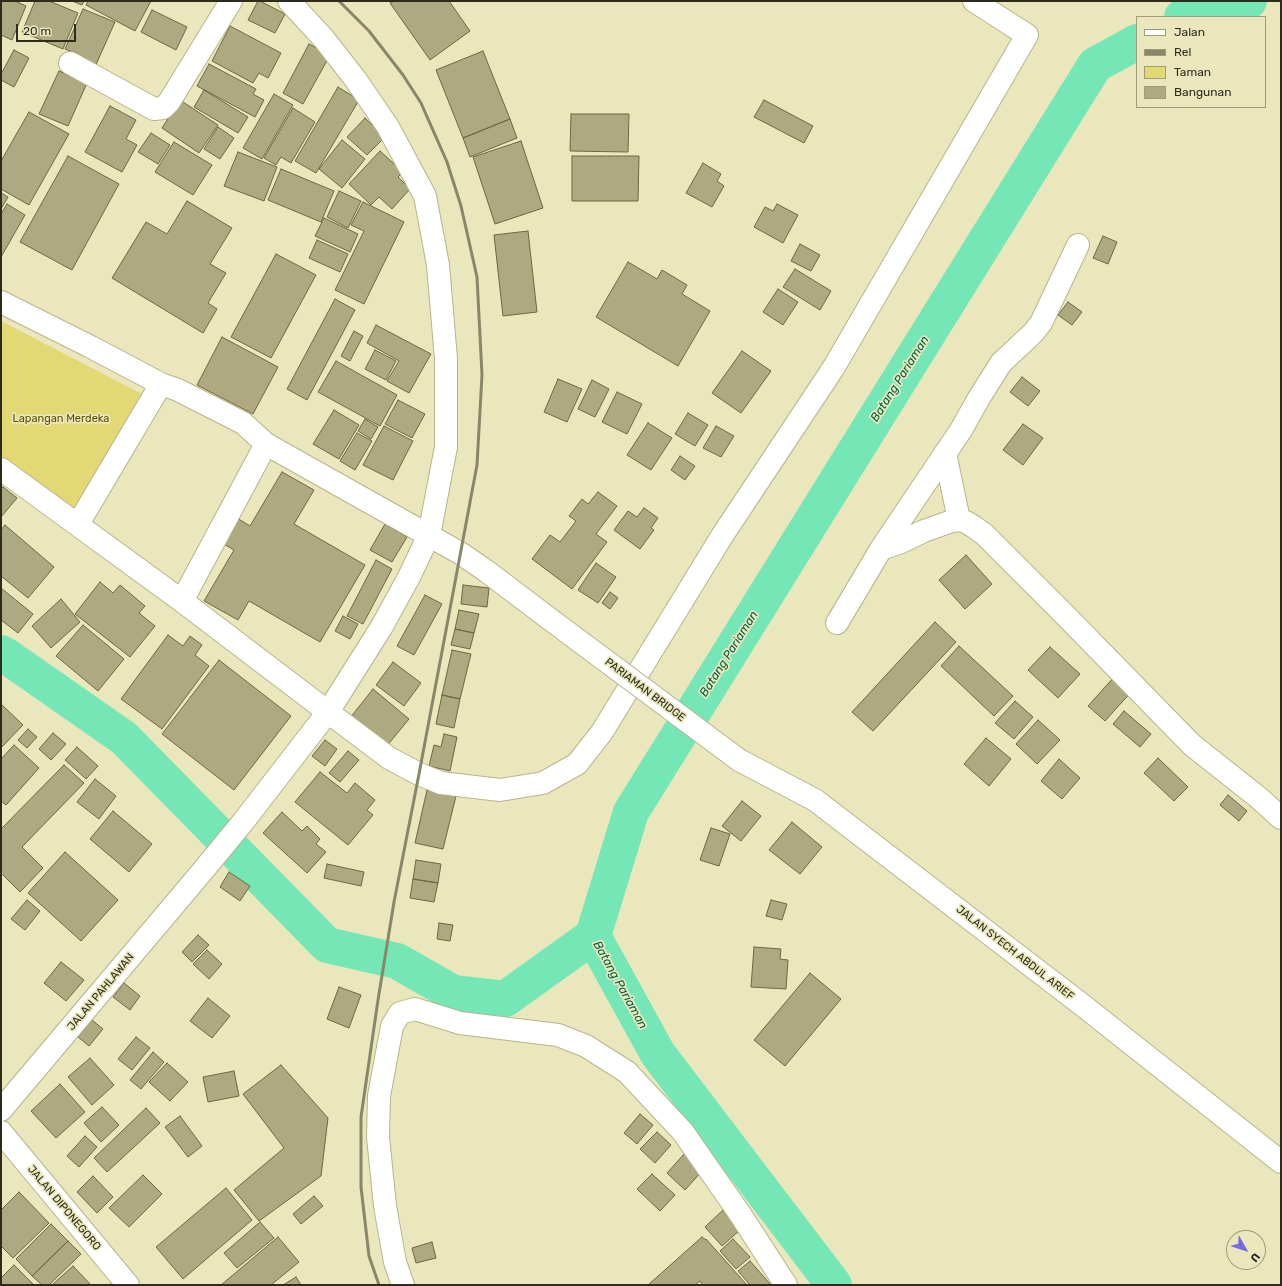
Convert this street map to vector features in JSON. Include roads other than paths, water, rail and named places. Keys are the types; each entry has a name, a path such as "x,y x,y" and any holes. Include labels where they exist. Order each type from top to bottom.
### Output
{"street":[{"path":"70,63 154,109 163,108 169,102 231,1"},
{"name":"JALAN PAHLAWAN","path":"1,1110 243,822 328,712 381,628 409,577 429,535 446,447 446,359 438,265 425,196 388,127 356,80 324,39 290,1"},
{"path":"1,469 182,601 389,758 419,774 441,783 500,790 543,783 577,764 602,732 722,536 834,367 1027,35 974,1"},
{"path":"837,623 881,548 945,453 1002,363 1033,333 1041,323 1078,245"},
{"name":"PARIAMAN BRIDGE","path":"1,302 161,384 178,390 243,423 266,444 429,535 485,570 739,760"},
{"path":"78,524 161,384"},
{"path":"182,601 266,444"},
{"path":"945,453 959,520"},
{"path":"881,548 913,537 924,531 959,520 966,522 984,534 1061,610 1192,745 1259,798 1281,818"},
{"name":"JALAN SYECH ABDUL ARIEF","path":"739,760 815,800 1081,1004 1281,1162"},
{"path":"403,1285 395,1262 385,1206 378,1137 379,1096 392,1026 400,1013 415,1009 460,1023 558,1035 586,1046 627,1072 683,1132 740,1214 786,1285"},
{"name":"JALAN DIPONEGORO","path":"1,1132 128,1285"}],"waterway":[{"name":"Batang Pariaman","path":"1186,16 1249,1"},
{"name":"Batang Pariaman","path":"834,1285 658,1054 593,936 631,812 1095,65 1136,43"},
{"path":"1,653 124,738 327,945 397,961 453,993 505,999 593,936"}],"railway":[{"path":"339,1 369,31 403,75 421,103 447,162 461,206 477,277 482,375 477,465 394,902 361,1117 361,1187 369,1256 379,1285"}],"park label":[{"name":"Lapangan Merdeka","path":"61,419"}]}
